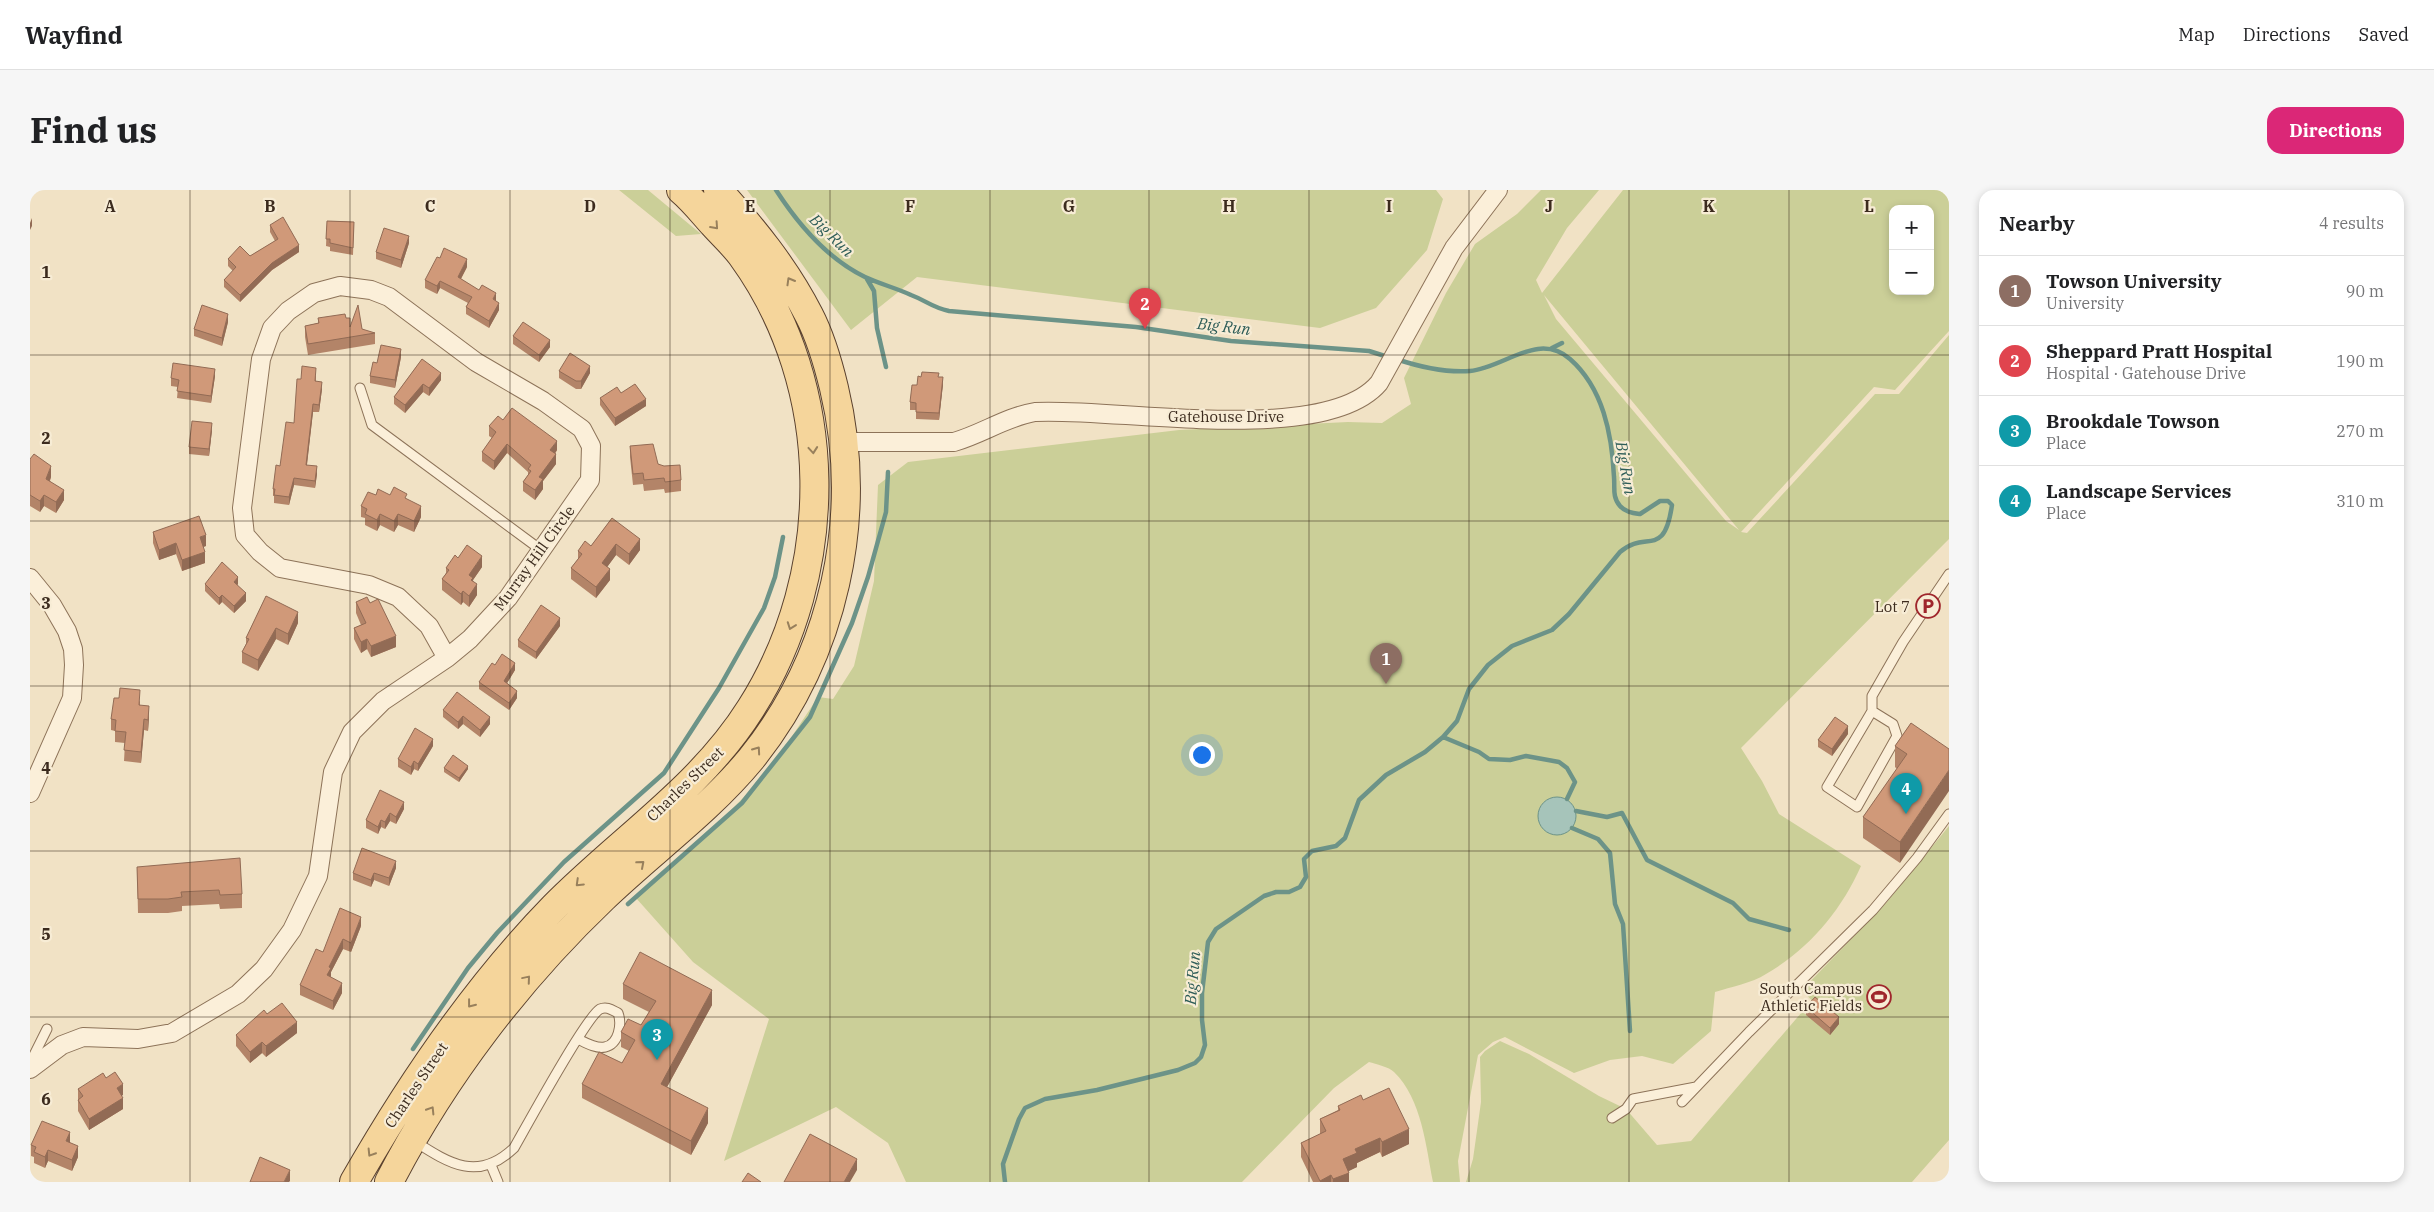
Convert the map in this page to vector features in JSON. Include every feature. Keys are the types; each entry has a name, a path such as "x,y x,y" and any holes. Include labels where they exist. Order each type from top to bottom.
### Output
{"main road":[{"name":"Charles Street","path":"388,1182 400,1133 465,1011 522,942 583,880 689,784 723,748 764,686 784,644 801,596 812,538 814,466 806,404 792,352 762,290 742,256 682,190"},
{"name":"Charles Street","path":"354,1182 461,1065 494,1019 538,966 605,896 731,782 752,758 780,717 814,652 834,592 845,516 846,487 843,442 837,401 827,363 809,316 784,269 748,223 718,190"},
{"path":"762,290 786,307 797,326 810,359 828,424 843,442 836,451 833,462 826,527 812,538"}],"street":[{"name":"Gatehouse Drive","path":"843,442 954,442 968,438 1014,417 1047,412 1227,419 1287,417 1322,412 1349,404 1374,389 1385,373 1454,248 1498,190"},
{"name":"Murray Hill Circle","path":"340,286 371,290 389,297 476,362 543,401 582,429 591,446 590,480 541,550 508,598 470,639 447,658 429,626 398,597 369,585 280,568 260,552 245,535 242,508 261,359 272,328 288,311 314,293 340,286"},
{"path":"30,578 52,605 67,631 73,649 74,665 72,698 30,793"},
{"path":"30,1069 62,1045 83,1037 138,1039 172,1033 245,988 264,969 292,930 318,876 333,772 352,732 384,701 447,658"}],"lane":[{"path":"360,388 372,425 541,550"},
{"path":"1872,710 1893,724 1897,736 1857,807 1827,787 1872,710 1872,696 1876,688 1903,642 1949,574"},
{"path":"1682,1102 1874,910 1917,858 1949,814"},
{"path":"400,1133 451,1164 466,1167 491,1165 504,1158 514,1148 578,1039 594,1015 601,1009 608,1008 618,1013 621,1022 613,1043 605,1047 598,1047 578,1039"},
{"path":"30,1063 47,1028"},
{"path":"1612,1118 1626,1109 1633,1099 1696,1087"},
{"path":"491,1165 498,1182"}],"green space":[{"path":"619,190 648,190 701,234 676,236"},
{"path":"747,190 1436,190 1443,199 1427,250 1376,308 1320,328 917,277 851,330"},
{"path":"1541,190 1599,190 1567,228 1536,280 1542,293 1623,190 1949,190 1949,331 1895,390 1874,387 1741,532 1747,533 1875,394 1899,394 1949,335 1949,539 1741,748 1762,781 1779,814 1861,866 1844,898 1822,928 1796,953 1766,974 1748,982 1715,992 1711,1031 1673,1064 1642,1056 1610,1060 1574,1073 1505,1037 1493,1042 1478,1055 1458,1161 1460,1182 1433,1182 1425,1139 1417,1109 1411,1096 1392,1070 1369,1062 1334,1088 1242,1182 906,1182 888,1143 836,1107 724,1161 769,1019 693,962 636,898 692,849 767,774 818,697 833,699 854,666 874,581 878,485 908,462 1179,430 1348,422 1382,423 1411,404 1404,378 1446,293 1475,244 1517,214","holes":["1544,295 1739,530 1726,521 1556,319"]},
{"name":"South Campus Athletic Fields","path":"1949,826 1949,1140 1912,1182 1466,1182 1473,1159 1481,1102 1480,1057 1485,1051 1500,1041 1529,1054 1599,1096 1626,1109 1657,1145 1691,1141 1802,1012 1806,1014 1815,1004 1802,990 1886,903"}],"water":[{"path":"1557,797 1564,798 1570,803 1575,809 1575,823 1570,829 1564,834 1557,835 1550,834 1544,829 1539,823 1538,816 1539,809 1544,803 1550,798"}],"building":[{"path":"283,217 299,245 272,263 240,295 224,280 236,267 228,259 240,246 250,256 278,239 270,225"},
{"path":"327,221 354,222 353,248 330,243 330,239 326,239"},
{"path":"384,228 409,236 401,260 376,252"},
{"path":"444,248 467,259 458,277 479,290 482,285 496,293 493,299 499,303 489,321 466,307 472,297 440,281 437,286 425,280 437,257 440,258"},
{"path":"202,305 228,314 222,338 194,329"},
{"path":"358,305 362,329 375,333 308,344 305,326 319,323 318,318 345,314 346,318 350,318 350,327"},
{"path":"523,322 550,340 539,355 513,336"},
{"path":"381,345 401,349 395,380 370,376 373,362 377,363"},
{"path":"570,353 590,366 581,381 576,381 559,371"},
{"path":"422,359 441,373 429,388 423,384 405,405 394,397"},
{"path":"173,363 215,369 211,396 177,391 179,380 171,378"},
{"path":"302,366 316,368 315,381 322,382 319,405 313,404 306,465 317,466 315,481 294,478 289,497 274,495 276,465 280,466 286,422 294,423 297,379 301,379"},
{"path":"922,372 939,373 938,377 943,377 939,413 916,412 916,403 910,402 912,385 917,385 918,376 921,377"},
{"path":"635,384 646,399 615,418 600,398 617,387 621,393"},
{"path":"512,408 557,441 550,450 556,454 539,477 543,479 535,490 523,482 531,471 528,469 531,465 507,444 494,461 482,452 496,432 489,426 498,416 503,420"},
{"path":"192,421 212,423 209,449 189,447"},
{"path":"653,444 658,464 664,466 680,465 681,480 665,482 664,478 644,480 643,473 633,474 630,446"},
{"path":"34,454 51,466 46,479 64,490 56,502 44,495 40,501 30,495 30,459"},
{"path":"394,487 407,494 405,498 421,506 414,521 398,514 394,521 380,514 377,520 365,514 367,509 361,506 368,492 376,495 378,489 390,495"},
{"path":"199,516 206,535 200,537 205,552 182,560 176,543 159,550 153,532"},
{"path":"612,518 640,539 629,554 616,544 602,563 610,569 596,587 571,568 582,554 578,551 585,541 591,546"},
{"path":"467,545 482,556 469,575 473,578 471,580 477,584 469,596 463,591 461,594 442,579 449,570 446,568 455,555 458,558"},
{"path":"222,562 238,577 234,582 246,593 234,606 222,595 219,598 205,584"},
{"path":"266,596 298,612 288,634 276,628 258,660 242,652 249,639 246,638"},
{"path":"367,597 370,603 378,599 396,636 371,646 367,639 361,642 354,628 366,623 356,602"},
{"path":"541,605 560,618 536,652 518,640"},
{"path":"502,654 515,663 504,681 517,691 509,703 479,682 492,663 495,665"},
{"path":"120,688 140,690 139,705 149,706 148,720 144,719 141,752 124,750 126,732 115,731 116,720 111,719 114,698 119,698"},
{"path":"457,692 490,717 480,730 463,716 458,722 443,710"},
{"path":"1835,717 1848,726 1832,749 1818,740"},
{"path":"1911,723 1949,749 1949,770 1900,842 1863,817 1907,754 1895,746"},
{"path":"415,728 433,739 418,764 414,761 411,767 398,759"},
{"path":"453,755 468,766 459,778 444,768"},
{"path":"380,790 404,802 396,817 390,813 385,822 381,820 378,827 366,820"},
{"path":"362,848 396,861 389,878 374,873 371,880 353,873"},
{"path":"240,858 242,894 220,895 219,890 181,892 182,897 168,899 138,899 137,867"},
{"path":"340,908 361,917 351,943 343,939 329,967 331,968 327,975 342,983 333,1001 300,985 316,949 323,952"},
{"path":"640,952 712,990 661,1084 708,1108 691,1141 582,1084 599,1052 622,1063 635,1040 621,1032 628,1019 641,1025 656,1001 623,984"},
{"path":"1815,997 1839,1017 1830,1028 1806,1007"},
{"path":"282,1003 297,1022 266,1046 262,1042 250,1052 236,1035 264,1010 267,1014"},
{"path":"115,1072 123,1084 117,1088 123,1098 89,1119 78,1100 83,1096 78,1089 103,1073 106,1078"},
{"path":"1389,1088 1409,1129 1382,1142 1380,1138 1355,1149 1357,1153 1343,1159 1349,1173 1333,1179 1331,1175 1320,1181 1301,1143 1326,1131 1320,1119 1340,1110 1338,1106 1361,1095 1363,1100"},
{"path":"42,1121 70,1132 66,1141 78,1146 72,1160 48,1150 45,1157 34,1152 36,1147 31,1145"},
{"path":"810,1134 857,1159 844,1182 784,1182"},
{"path":"260,1157 290,1170 284,1182 250,1182"},
{"path":"748,1173 761,1182 742,1182"}],"waterway":[{"name":"Big Run","path":"776,190 804,228 826,251 839,261 865,277 949,311 1136,327 1231,341 1369,351 1388,357"},
{"path":"867,279 874,291 877,328 886,367"},
{"path":"1552,348 1562,343"},
{"name":"Big Run","path":"1005,1182 1003,1164 1019,1119 1025,1108 1045,1099 1097,1090 1178,1070 1195,1063 1201,1057 1205,1045 1202,1020 1202,993 1208,942 1216,929 1264,896 1276,892 1289,892 1300,887 1306,877 1304,859 1312,851 1336,846 1345,838 1359,800 1386,775 1425,752 1443,737 1457,721 1469,689 1488,665 1512,646 1552,630 1569,614 1620,552 1629,546 1659,538 1669,522 1672,505 1668,501 1660,501 1640,514 1627,511 1617,503 1614,492 1611,444 1604,413 1591,384 1570,359 1558,351 1546,349 1533,350 1470,371 1432,369 1396,359"},
{"path":"628,904 742,803 810,717 852,623 868,577 886,512 888,472"},
{"path":"413,1049 468,968 497,933 564,862 664,773 719,688 764,608 775,577 783,537"},
{"path":"1443,737 1479,752 1489,759 1510,760 1526,756 1559,762 1567,768 1575,782 1567,799"},
{"path":"1576,811 1607,817 1622,813 1647,860 1733,903 1749,919 1789,930"},
{"path":"1572,828 1598,839 1610,853 1615,904 1623,924 1630,1031"}],"place":[{"name":"Sheppard Pratt Hospital","path":"1145,329"},
{"name":"Lot 7","path":"1928,606"},
{"name":"Towson University","path":"1386,684"},
{"name":"Landscape Services","path":"1906,814"},
{"name":"South Campus Athletic Fields","path":"1879,997"},
{"name":"Brookdale Towson","path":"657,1060"}]}
